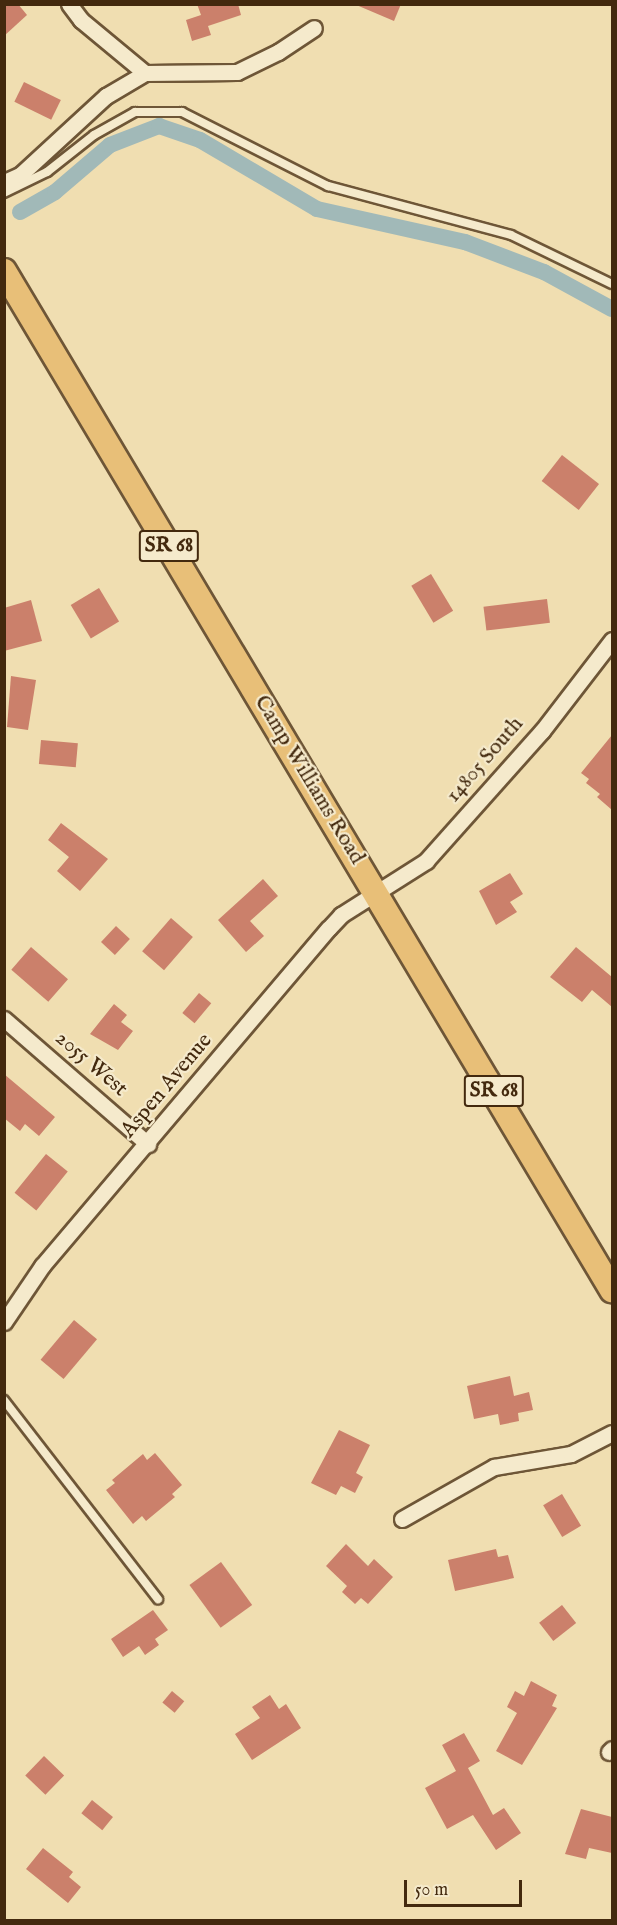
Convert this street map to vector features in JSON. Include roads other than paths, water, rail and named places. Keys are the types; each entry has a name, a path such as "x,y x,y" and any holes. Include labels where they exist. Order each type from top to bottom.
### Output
{"main road":[{"name":"Camp Williams Road","path":"4,271 612,1290"}],"street":[{"path":"69,4 81,20 145,73"},
{"path":"4,182 20,175 106,96 145,73 174,69 237,72 278,52 314,28"},
{"name":"14805 South","path":"376,893 426,861 542,731 612,640"},
{"name":"Aspen Avenue","path":"4,1322 42,1266 148,1144 329,928 376,893"},
{"name":"2055 West","path":"4,1019 148,1144"},
{"path":"402,1519 494,1467 571,1454 612,1433"}],"lane":[{"path":"4,193 47,172 94,135 135,112 182,112 328,186 511,235 612,284"},
{"path":"4,1400 158,1599"}],"waterway":[{"path":"20,212 55,192 110,145 159,126 200,140 317,209 465,242 544,272 612,309"}]}
